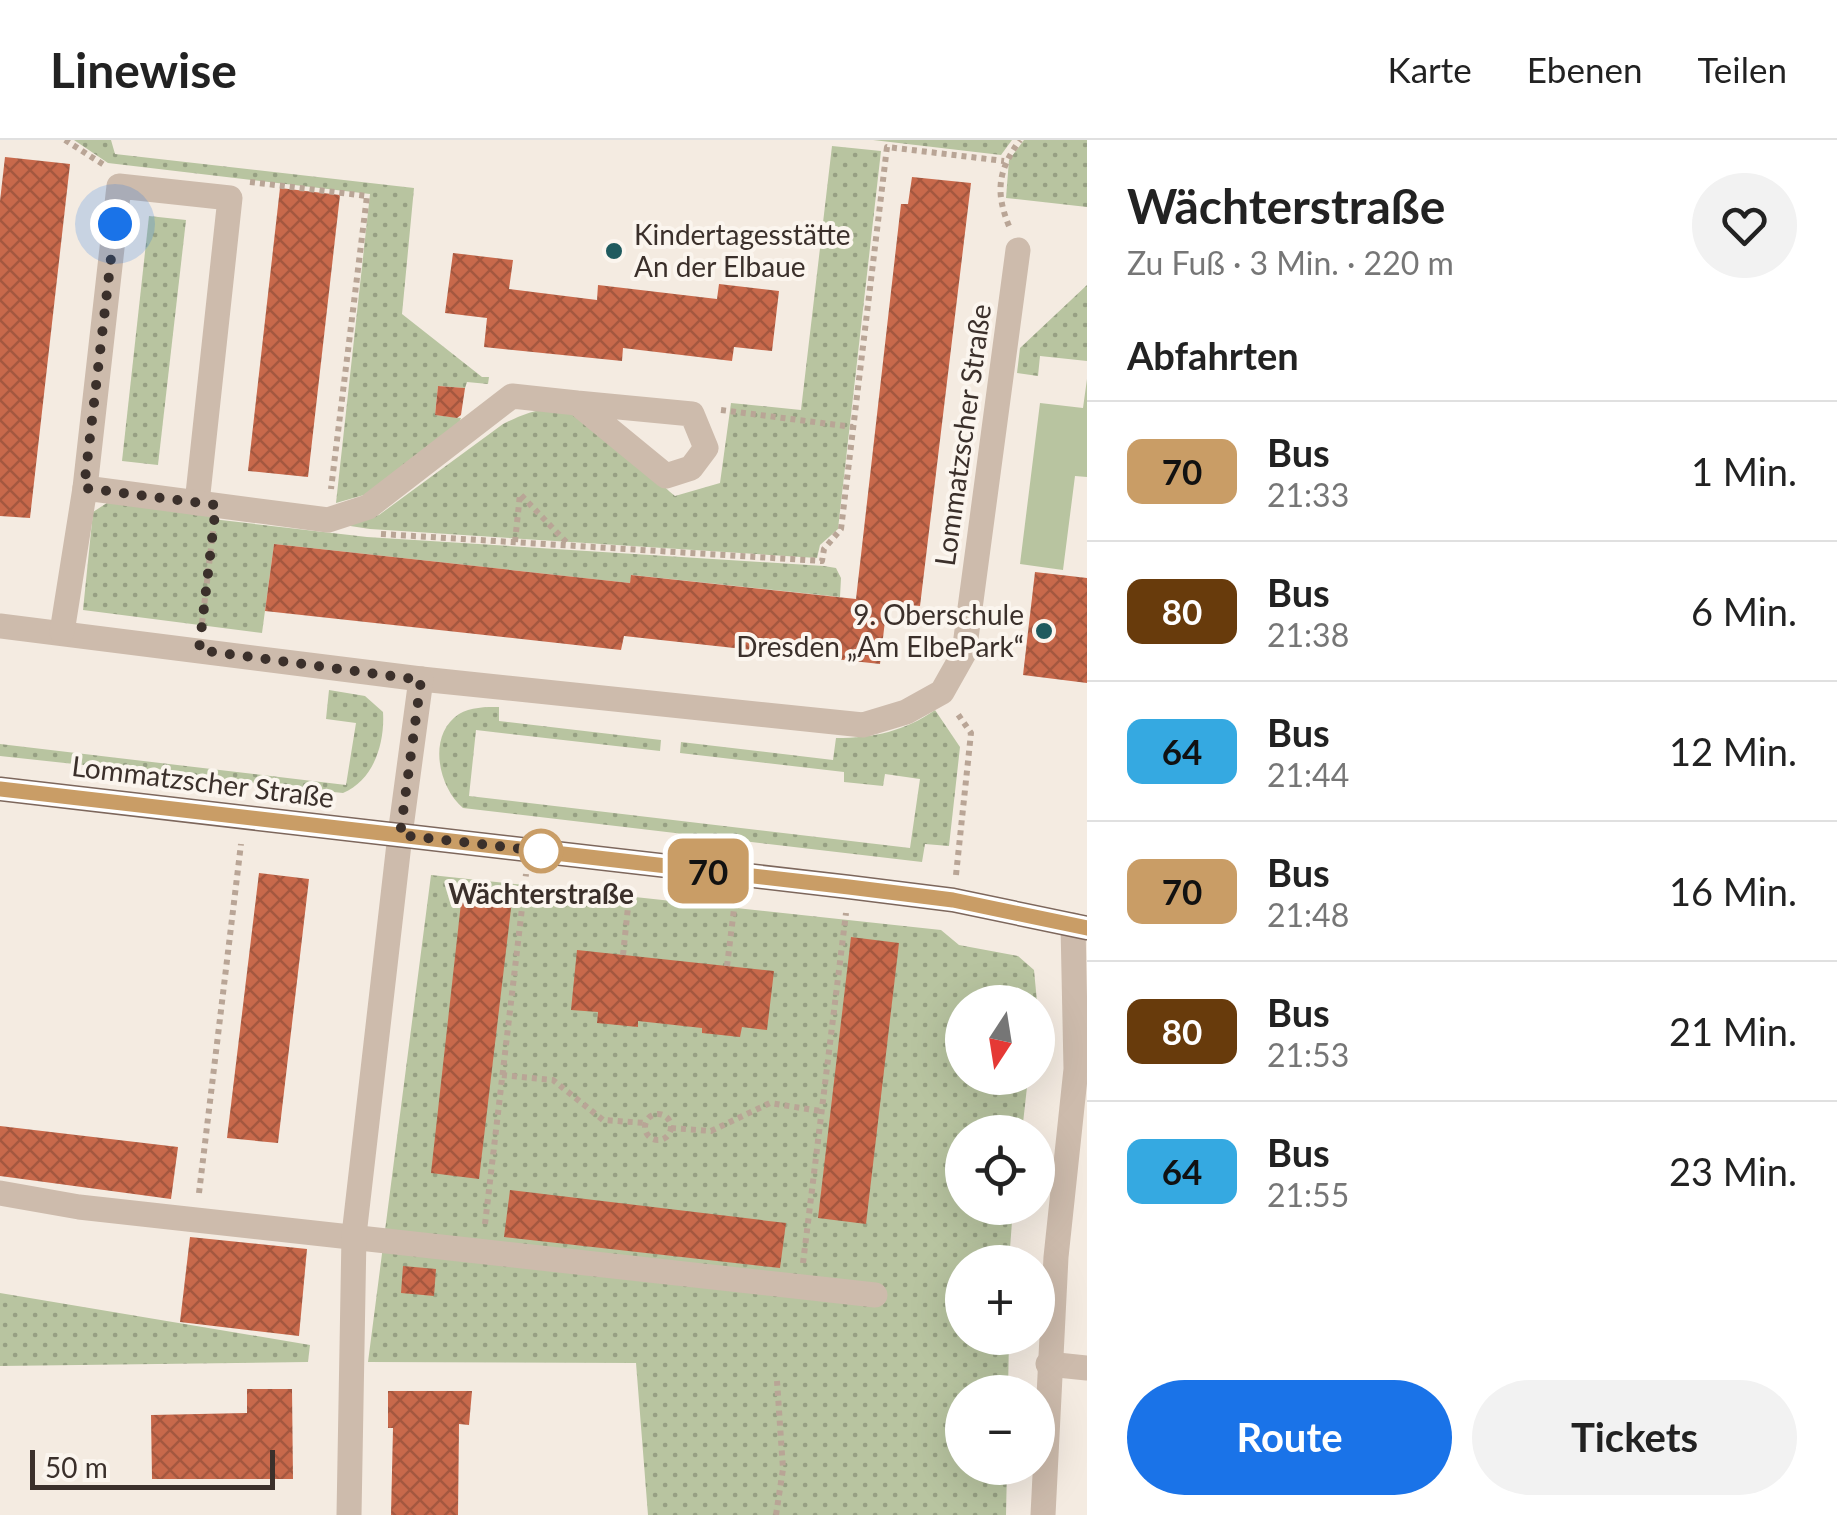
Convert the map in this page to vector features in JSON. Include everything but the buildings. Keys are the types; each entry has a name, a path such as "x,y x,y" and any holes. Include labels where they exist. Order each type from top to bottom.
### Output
{"main road":[{"name":"Lommatzscher Straße","path":"0,789 953,900 1080,927"}],"street":[{"path":"62,632 84,488 119,186 230,198 207,504"},
{"name":"Lommatzscher Straße","path":"942,692 964,653 1018,250"},
{"path":"84,488 328,520 368,507 512,396 692,414 706,448 691,468 666,476 577,403"},
{"path":"0,626 421,680 863,726 906,712 942,692"},
{"path":"349,1515 354,1236 421,680"},
{"path":"1043,1515 1048,1364 1064,1162 1076,1069 1080,927"},
{"path":"1076,1069 1087,1044"},
{"path":"0,1194 196,1220 875,1295"},
{"path":"1048,1364 1087,1368"}],"path":[{"path":"65,140 106,166 119,186"},
{"path":"1018,250 999,202 1004,161 1020,140"},
{"path":"230,198 248,182 366,196 328,520 334,527 368,533 822,561 824,549 842,529 887,147 1004,161"},
{"path":"692,414 701,408 853,427"},
{"path":"514,542 520,494 571,546"},
{"path":"199,650 207,504"},
{"path":"942,692 972,733 953,900"},
{"path":"196,1220 244,817"},
{"path":"482,1250 529,850"},
{"path":"624,955 632,862"},
{"path":"726,966 739,874"},
{"path":"800,1285 849,887"},
{"path":"502,1075 553,1080 603,1120 645,1123"},
{"path":"671,1128 711,1131 770,1103 820,1111"},
{"path":"661,1114 669,1120 671,1128 663,1138 655,1140 648,1135 645,1123 649,1117 661,1114"},
{"path":"776,1515 783,1469 777,1381"}],"green space":[{"path":"74,140 111,140 115,154 414,188 402,314 482,377 489,377 488,384 467,382 465,388 438,386 435,415 461,418 457,428 364,495 336,503 370,194 108,163"},
{"path":"873,140 1012,140 1001,155"},
{"path":"1024,140 1087,140 1087,207 1006,198 1009,160"},
{"path":"832,146 881,151 838,529 820,545 817,558 337,524 379,515 503,424 548,409 569,412 601,431 675,496 720,483 731,403 801,410"},
{"path":"149,216 186,220 158,465 122,461"},
{"path":"1087,285 1087,361 1040,356 1038,376 1017,373 1020,348"},
{"path":"1087,379 1087,477 1075,476 1063,570 1020,564 1040,403 1083,408"},
{"path":"110,501 208,512 212,519 367,537 824,566 836,568 841,578 840,597 632,575 630,583 274,544 262,633 83,610 93,512"},
{"path":"329,690 365,696 383,712 382,736 370,770 343,793 0,756 0,744 346,785 356,723 326,719"},
{"path":"499,707 499,721 661,740 660,751 476,730 469,796 910,848 920,779 885,774 883,786 844,782 844,772 680,753 681,742 833,760 836,738 889,732 935,710 960,747 949,846 925,844 922,862 463,808 442,775 443,735 449,723 463,712"},
{"path":"431,875 941,930 959,945 1018,956 1034,970 1035,985 945,985 945,1095 1026,1095 1024,1115 945,1115 945,1225 1012,1225 1010,1245 945,1245 945,1355 1009,1355 1008,1375 945,1375 945,1485 1007,1485 1006,1515 648,1515 636,1363 368,1362"},
{"path":"0,1293 310,1345 308,1362 0,1366"}],"bus line":[{"name":"70","path":"0,789 953,900 1087,928"}],"place":[{"name":"Kindertagesstätte An der Elbaue","path":"614,251"},
{"name":"9. Oberschule Dresden „Am ElbePark“","path":"1044,631"},
{"name":"Wächterstraße","path":"541,851"}],"route":[{"path":"115,224 84,488 216,505 199,650 421,680 400,835 541,851"}]}
